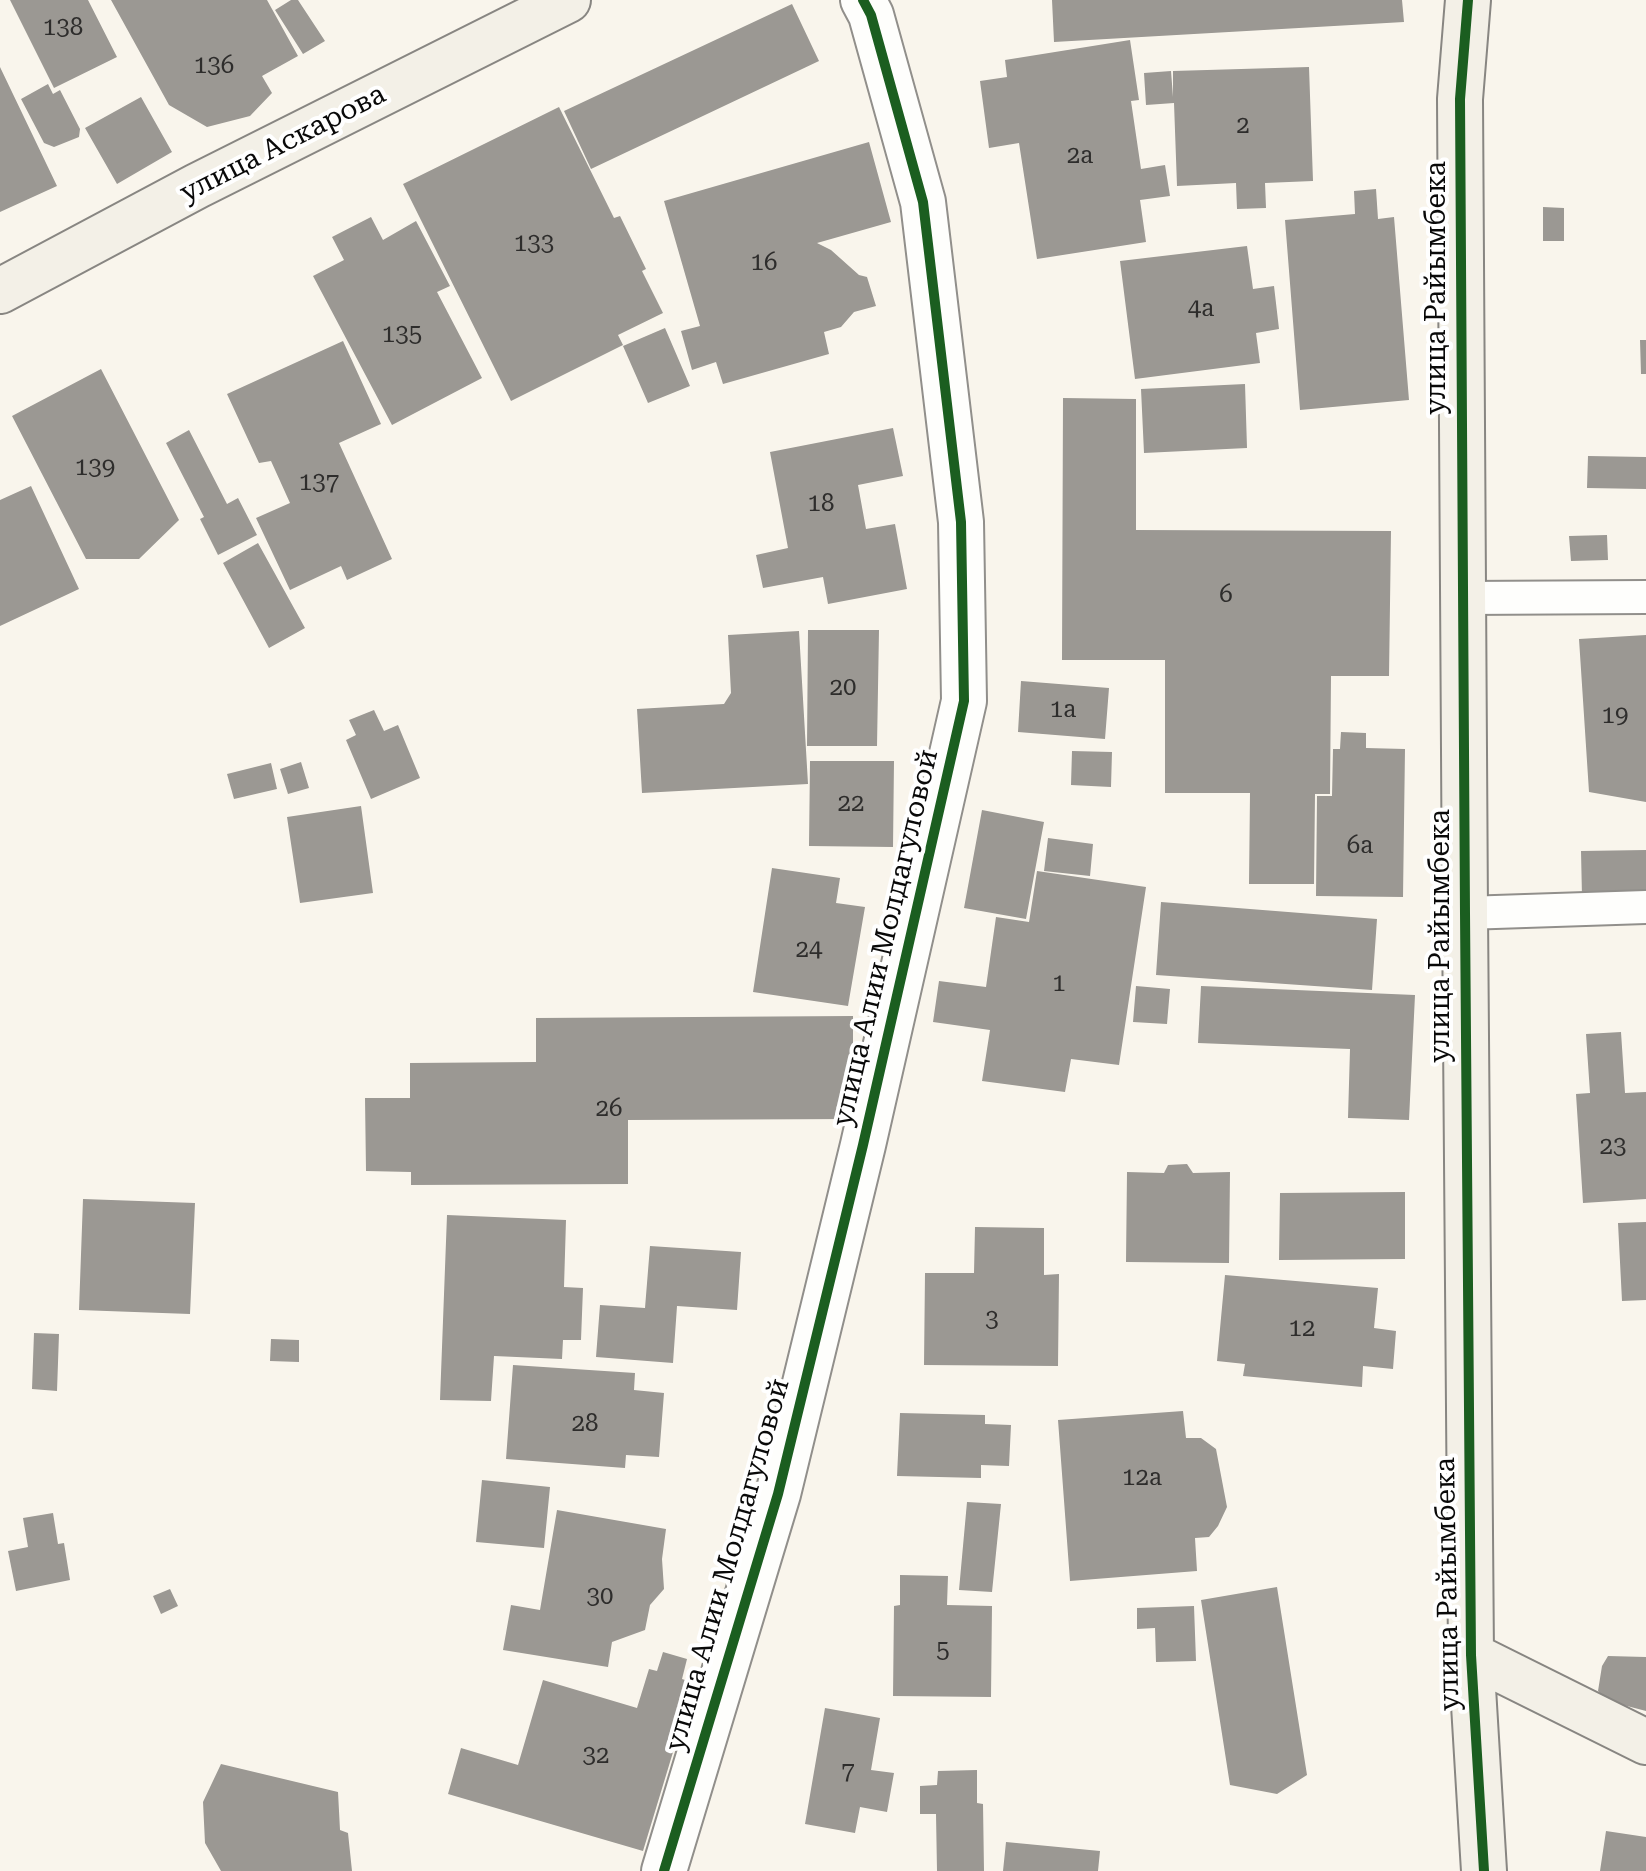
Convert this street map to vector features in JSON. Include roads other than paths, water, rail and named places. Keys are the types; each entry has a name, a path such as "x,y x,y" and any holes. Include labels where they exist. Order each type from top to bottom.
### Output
{"street":[{"name":"улица Аскарова","path":"0,291 197,186 568,0"},
{"name":"улица Алии Молдагуловой","path":"664,1871 778,1494 863,1145 964,701 961,522 923,202 871,15 863,0"},
{"name":"улица Райымбека","path":"1468,0 1460,99 1471,1655 1484,1871"},
{"path":"1471,1655 1646,1742"}],"lane":[{"path":"1463,598 1646,597"},
{"path":"1465,913 1646,907"}]}
